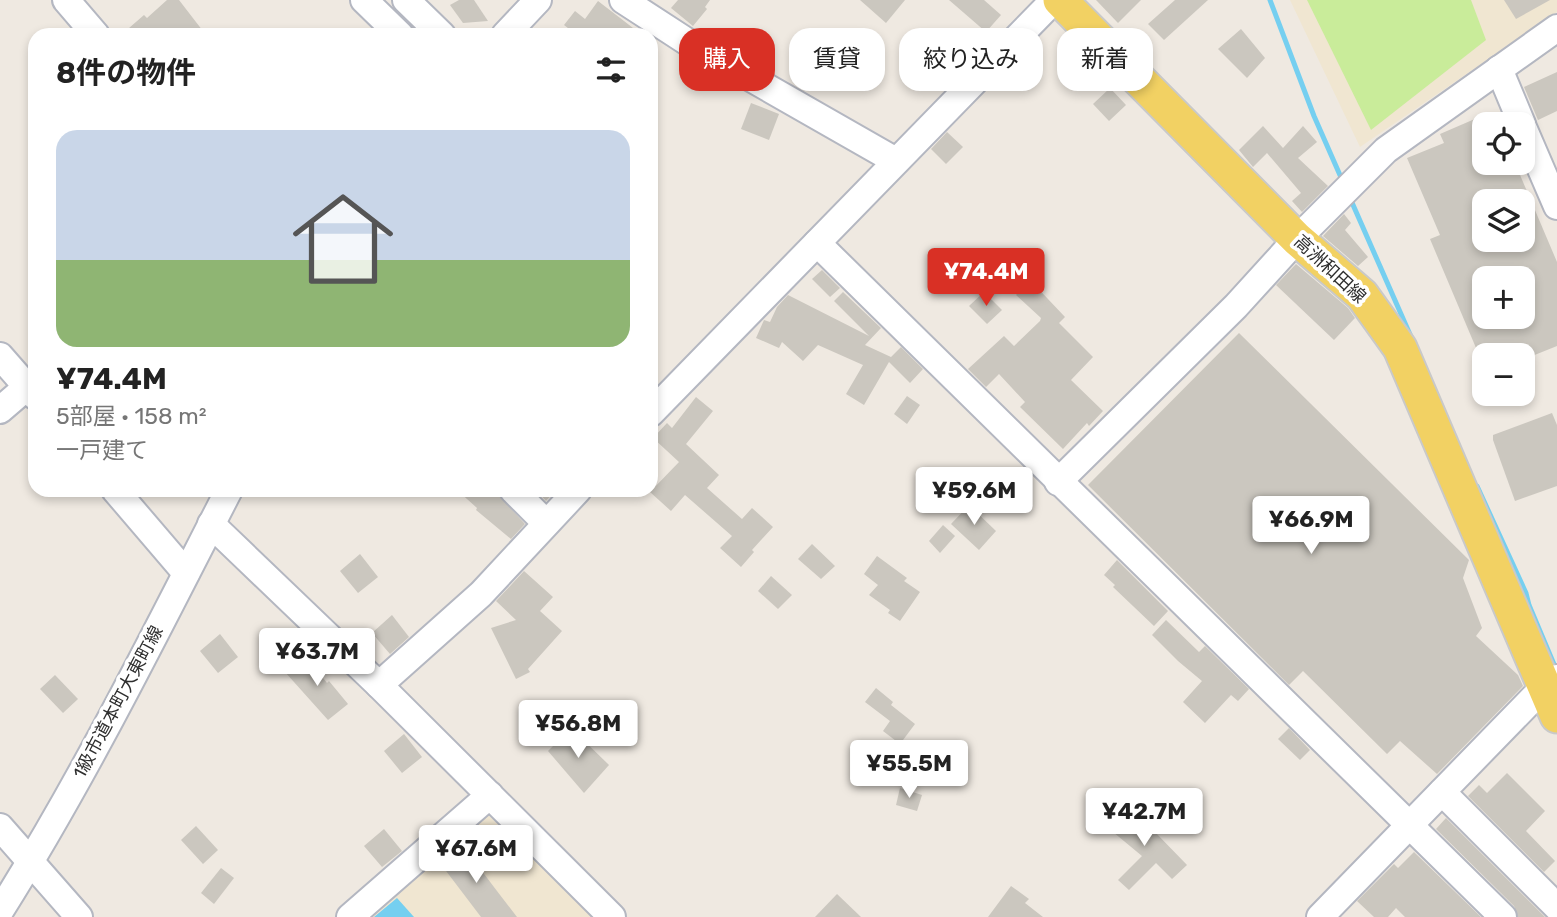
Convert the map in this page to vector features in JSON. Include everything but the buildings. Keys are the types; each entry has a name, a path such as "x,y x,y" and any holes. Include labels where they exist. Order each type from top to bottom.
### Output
{"main road":[{"name":"高洲和田線","path":"1060,0 1297,239 1362,295 1400,348 1552,694"}],"street":[{"path":"66,0 90,28"},
{"path":"364,0 393,28"},
{"path":"406,0 435,28"},
{"path":"512,28 538,0"},
{"path":"623,0 686,41 896,162"},
{"path":"658,407 1054,0"},
{"path":"1058,482 1236,306 1297,239 1386,150 1557,28"},
{"path":"1499,69 1517,112"},
{"path":"1535,155 1557,206"},
{"path":"817,243 1503,917"},
{"path":"0,356 28,384"},
{"path":"0,410 28,391"},
{"path":"121,497 186,573"},
{"name":"1級市道本町大東町線","path":"0,911 31,862 102,735 225,497"},
{"path":"520,497 546,523"},
{"path":"379,685 481,594 571,497"},
{"path":"211,524 379,685 612,917"},
{"path":"1321,917 1442,792 1552,694"},
{"path":"1442,792 1557,907"},
{"path":"350,917 490,795"},
{"path":"0,827 79,917"}],"shaded area":[{"path":"1290,0 1557,0 1557,12 1360,147"},
{"path":"484,811 593,917 368,917"}],"green space":[{"path":"1307,0 1471,0 1486,40 1371,130"}],"water":[{"path":"397,898 414,917 374,917"}],"waterway":[{"path":"1270,0 1314,116 1343,182"},
{"path":"1350,198 1412,339"},
{"path":"1477,486 1526,593 1556,669"}]}
